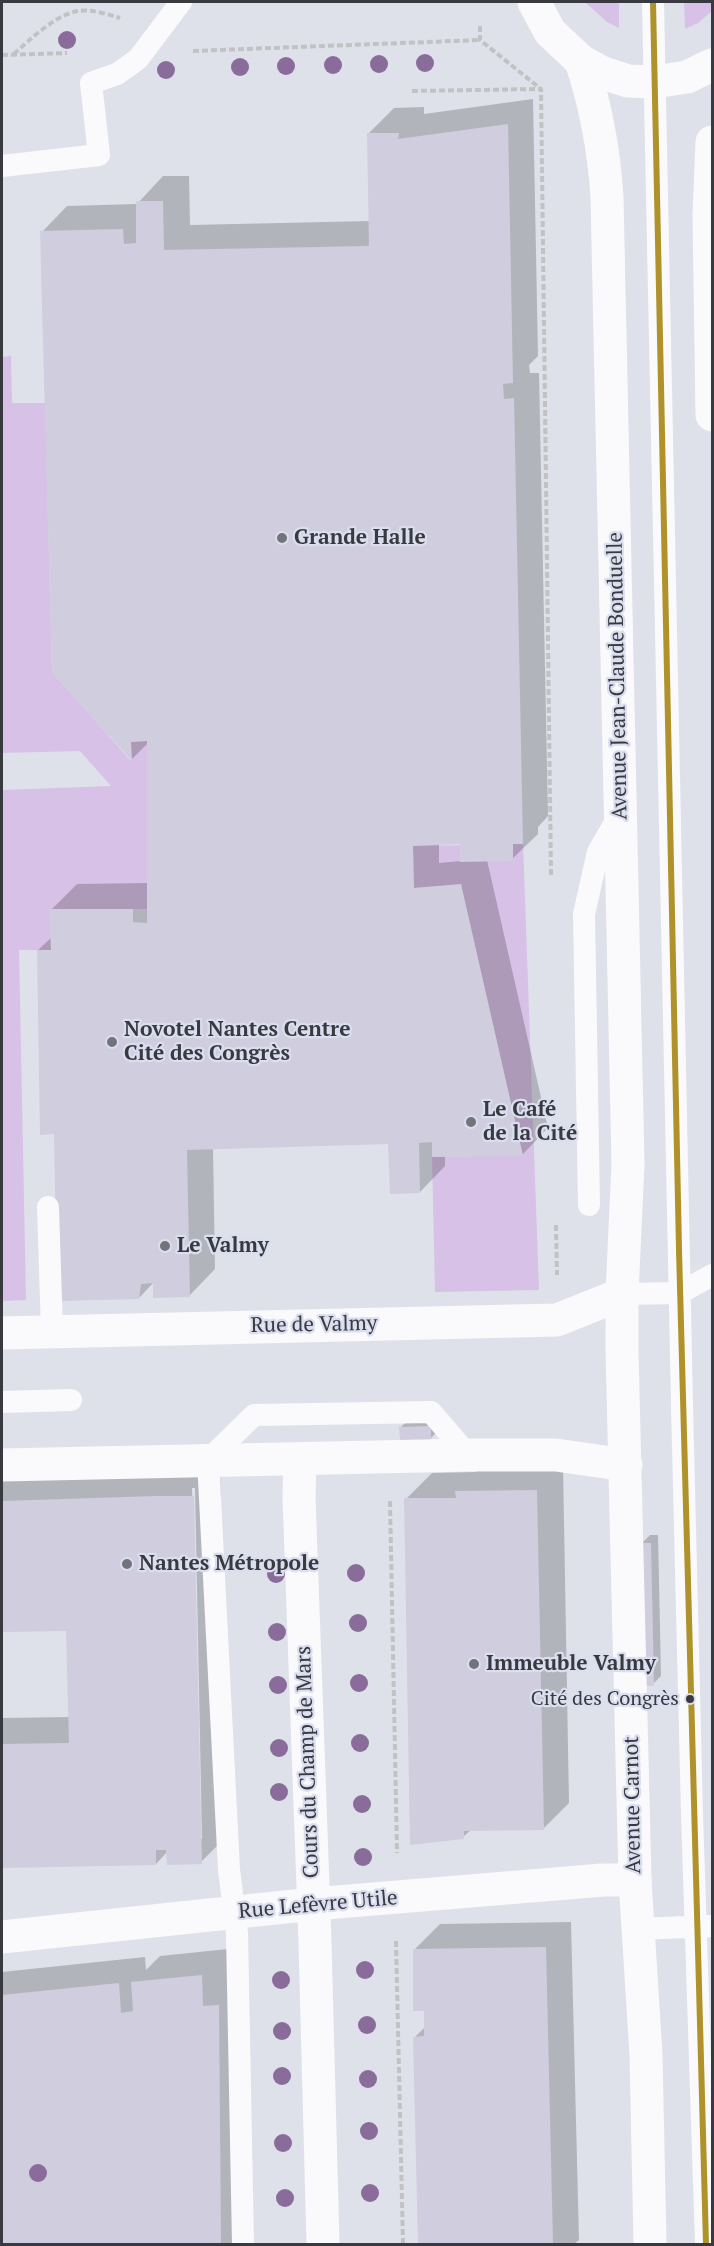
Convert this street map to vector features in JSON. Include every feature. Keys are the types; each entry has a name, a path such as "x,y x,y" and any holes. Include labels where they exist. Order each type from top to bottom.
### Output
{"street":[{"path":"534,2 550,32 581,61 603,73 628,81 654,82 687,77 712,66"},
{"name":"Avenue Jean-Claude Bonduelle","path":"581,61 598,122 604,156 607,197 628,1164 622,1294"},
{"path":"712,142 710,215 712,415"},
{"name":"Rue de Valmy","path":"2,1333 557,1320 622,1294"},
{"name":"Avenue Carnot","path":"622,1294 635,1880 646,2055 650,2244"},
{"path":"2,1465 556,1455 626,1465"},
{"name":"Cours du Champ de Mars","path":"300,1459 299,1497 323,2244"},
{"name":"Rue Lefèvre Utile","path":"2,1937 313,1904 603,1880 635,1880"}],"lane":[{"path":"2,166 99,154 91,83 117,74 138,59 181,2"},
{"path":"653,2 680,1293 704,1927 706,2244"},
{"path":"589,1206 584,914 598,852 621,813"},
{"path":"48,1207 52,1332"},
{"path":"622,1294 680,1293 712,1275"},
{"path":"2,1402 71,1400"},
{"path":"243,2244 238,1952 229,1870 208,1460 254,1415 277,1414 431,1413 468,1455"},
{"path":"637,1929 704,1927"}],"path":[{"path":"14,54 51,23 78,11 102,12 129,21"},
{"path":"480,26 480,40"},
{"path":"188,51 480,40 541,90 551,888"},
{"path":"2,55 78,52"},
{"path":"412,91 541,90"},
{"path":"556,1222 557,1281"},
{"path":"390,1497 397,1855"},
{"path":"395,1935 403,2244"}],"shaded area":[{"path":"585,2 619,2 619,28 607,22"},
{"path":"684,2 712,2 712,11 698,23 685,29"},
{"path":"11,356 12,403 45,403 52,672 131,761 131,742 147,741 148,909 50,909 51,950 19,950 26,1300 2,1301 2,790 111,786 80,751 2,753 2,357"},
{"path":"523,844 539,1290 435,1292 432,1157 523,1155 461,885 414,888 413,846"}],"building":[{"name":"Grande Halle","path":"508,124 513,383 503,384 504,399 514,398 523,844 513,844 513,861 460,862 460,844 413,846 414,888 461,884 523,1156 432,1157 432,1142 419,1143 420,1193 390,1194 388,1144 187,1150 190,1297 153,1298 153,1283 141,1284 139,1299 57,1301 54,1134 40,1135 37,950 51,950 49,909 133,909 133,922 147,923 147,741 131,742 132,761 52,673 40,231 123,229 124,244 136,243 136,201 163,201 164,250 369,246 367,133 399,133 398,139"},
{"path":"431,1426 431,1440 400,1440 399,1427"},
{"name":"Immeuble Valmy","path":"537,1490 544,1830 464,1831 464,1839 410,1845 404,1498 456,1498 455,1491"},
{"path":"194,1496 202,1864 167,1865 166,1850 156,1850 156,1865 2,1868 2,1744 69,1743 66,1631 2,1632 2,1501"},
{"path":"640,1543 651,1543 654,1686 643,1686"},
{"path":"546,1947 553,2244 418,2244 413,2037 424,2036 424,2011 413,2011 413,1949"},
{"path":"202,1975 203,2006 219,2005 221,2244 2,2244 2,1995 119,1983 121,2013 133,2011 131,1982"}],"transit line":[{"path":"653,2 683,1403 706,2244"}],"place":[{"name":"Grande Halle","path":"282,538"},
{"name":"Novotel Nantes Centre Cité des Congrès","path":"112,1042"},
{"name":"Le Café de la Cité","path":"471,1122"},
{"name":"Le Valmy","path":"165,1246"},
{"name":"Nantes Métropole","path":"127,1564"},
{"name":"Immeuble Valmy","path":"474,1664"},
{"name":"Cité des Congrès","path":"690,1699"}]}
